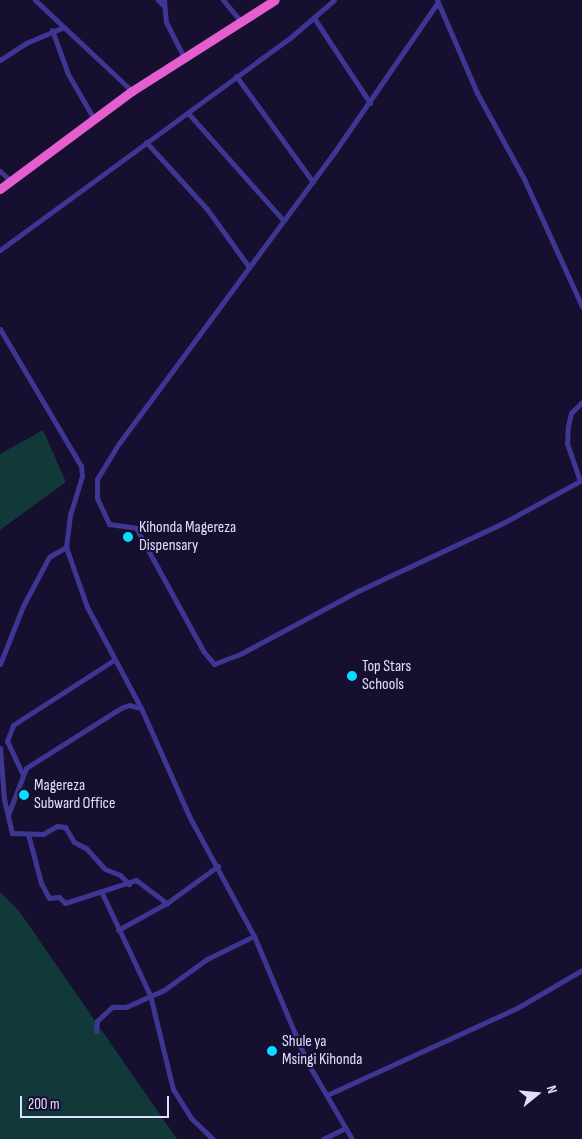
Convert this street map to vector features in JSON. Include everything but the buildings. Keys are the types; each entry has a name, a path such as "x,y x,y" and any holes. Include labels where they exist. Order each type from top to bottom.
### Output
{"highway":[{"path":"0,189 132,91 183,56 275,0"}],"street":[{"path":"34,0 132,91"},
{"path":"158,0 164,3 166,22 183,56"},
{"path":"223,0 240,20"},
{"path":"0,250 188,113 314,18 334,0"},
{"path":"438,1 370,103 313,182 119,443 99,474 95,488 109,524 136,528 211,663 242,653 264,639 496,526 581,480 568,435 572,413 582,402"},
{"path":"438,1 477,92 524,179 582,306"},
{"path":"314,18 370,103"},
{"path":"0,60 52,30 64,27"},
{"path":"52,30 68,74 94,119"},
{"path":"236,76 313,182"},
{"path":"188,113 284,221"},
{"path":"146,142 207,209 250,267"},
{"path":"0,171 11,181"},
{"path":"0,329 83,471 70,515 66,547 87,607 140,708 189,816 218,866 254,936 292,1032 352,1139"},
{"path":"0,664 23,606 49,557 66,547"},
{"path":"22,773 7,741 13,725 114,660"},
{"path":"8,815 22,773 66,740 121,708 129,705 140,708"},
{"path":"0,748 12,833 43,834 57,826 65,827 75,843 86,848 105,869 120,875 129,884"},
{"path":"28,834 41,883 49,898 58,896 64,903 139,880 149,892 167,903"},
{"path":"118,930 167,903 218,866"},
{"path":"101,891 150,995 173,1089 191,1118 213,1139"},
{"path":"96,1031 97,1021 112,1007 126,1007 173,985 207,959 254,936"},
{"path":"327,1094 517,1008 582,970"},
{"path":"322,1139 346,1128"}],"green space":[{"path":"43,430 66,482 0,530 0,454"},
{"path":"0,892 19,911 177,1139 0,1139"}],"place":[{"name":"Kihonda Magereza Dispensary","path":"128,537"},
{"name":"Top Stars Schools","path":"352,676"},
{"name":"Magereza Subward Office","path":"24,795"},
{"name":"Shule ya Msingi Kihonda","path":"272,1051"}]}
